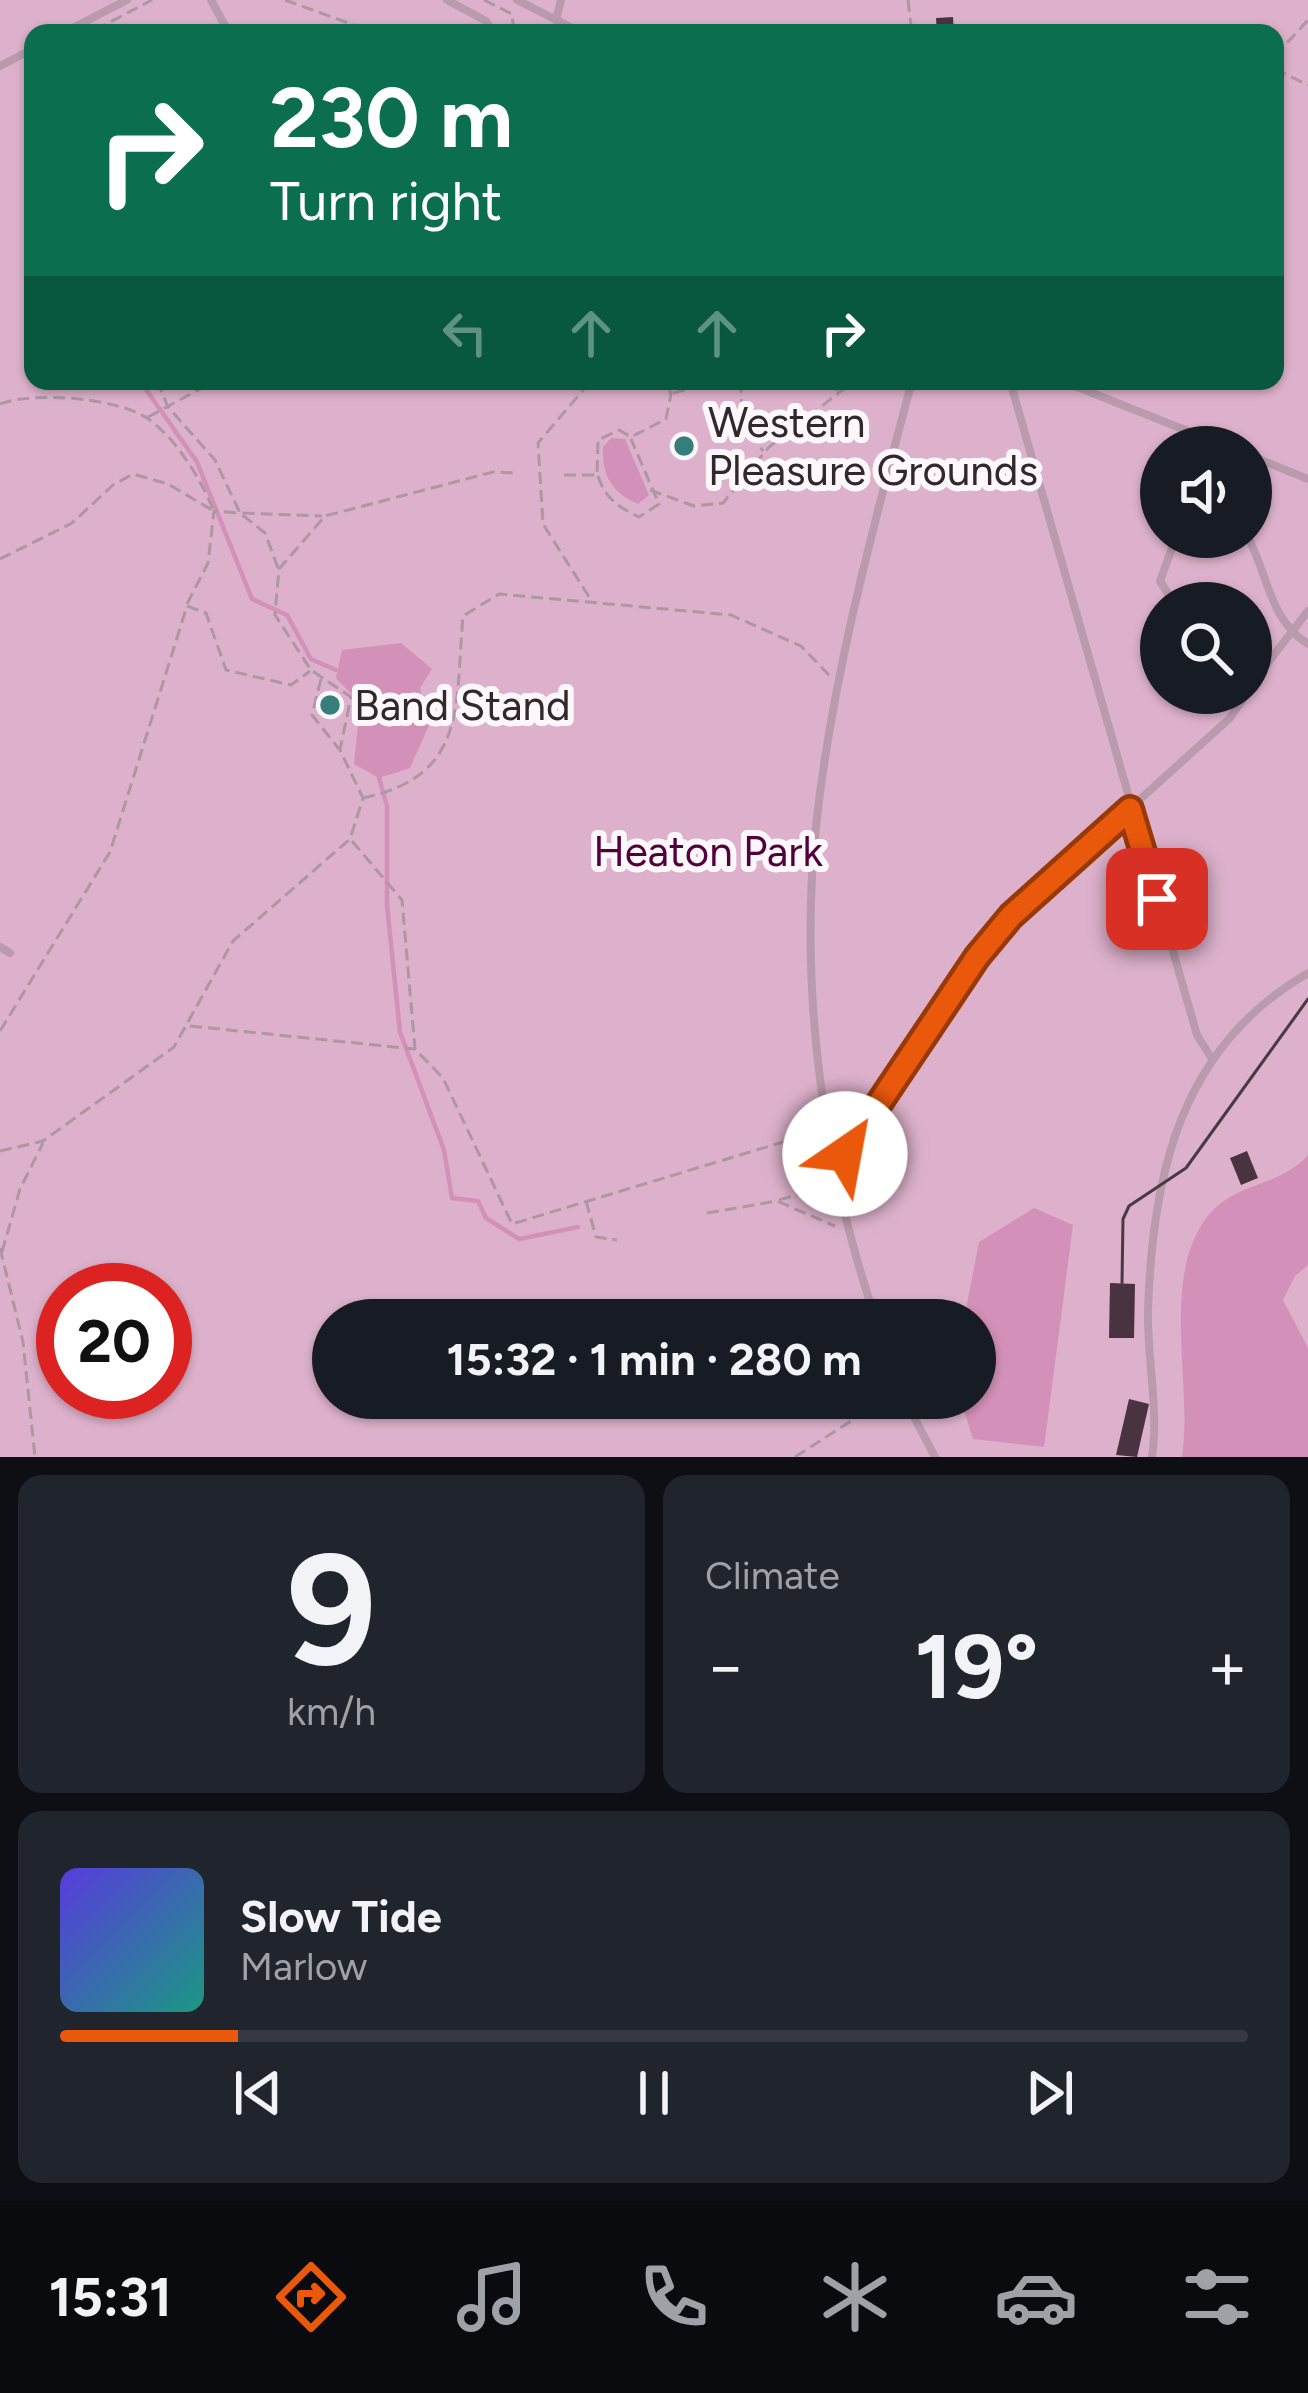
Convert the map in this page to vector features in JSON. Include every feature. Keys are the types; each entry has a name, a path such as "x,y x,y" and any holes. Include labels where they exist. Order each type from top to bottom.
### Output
{"lane":[{"path":"80,24 127,0"},
{"path":"211,0 225,24"},
{"path":"218,10 226,0"},
{"path":"447,0 484,24"},
{"path":"517,0 564,24"},
{"path":"556,20 561,0"},
{"path":"871,1299 836,1161 818,1062 812,891 816,818 839,685 910,390"},
{"path":"1013,390 1197,1035 1212,1059"},
{"path":"1085,390 1175,426"},
{"path":"1272,464 1303,477 1308,467"},
{"path":"1257,558 1289,633 1308,644"},
{"path":"1272,650 1308,611"},
{"path":"836,1161 977,957 1011,916 1233,714"},
{"path":"0,947 10,953"},
{"path":"1152,1457 1148,1314 1157,1188 1166,1154 1212,1059 1308,973"},
{"path":"915,1419 935,1457"}],"path":[{"path":"108,23 152,0"},
{"path":"285,0 351,24"},
{"path":"484,0 512,14 513,24"},
{"path":"528,24 535,9"},
{"path":"1284,46 1308,20"},
{"path":"160,390 167,407 215,460 240,513 265,533 279,569 275,615 311,670 351,697 340,750"},
{"path":"150,417 198,390"},
{"path":"583,390 538,443 543,524 593,603"},
{"path":"631,437 665,419 669,390"},
{"path":"671,394 686,390"},
{"path":"741,390 742,418 764,453"},
{"path":"650,490 706,508 723,503 764,453 838,390"},
{"path":"0,404 34,394 150,417 199,477 216,511 208,563 187,606 110,852 0,1031"},
{"path":"619,430 631,437 659,504 639,518 604,494 597,475 598,440 619,430"},
{"path":"0,559 72,523 133,474 168,484 216,511 325,516 493,472 518,473"},
{"path":"564,475 597,475"},
{"path":"279,569 325,516"},
{"path":"363,798 424,778 440,752 456,705 463,616 499,594 731,615 801,646 839,685"},
{"path":"187,606 206,613 226,670 291,685 311,670"},
{"path":"0,1151 44,1142 175,1047 233,941 350,838 363,798 340,750 312,715 322,677"},
{"path":"350,838 402,900 414,1049"},
{"path":"189,1026 414,1049 443,1078 512,1224 830,1128"},
{"path":"35,1457 23,1342 1,1251 20,1189 44,1142"},
{"path":"707,1213 777,1201 841,1181"},
{"path":"586,1199 596,1237 617,1240"},
{"path":"777,1201 854,1234"},
{"path":"795,1457 854,1419"}],"green space":[{"name":"Heaton Park","path":"0,0 1308,0 1308,1457 0,1457"}],"shaded area":[{"path":"611,438 625,439 649,495 638,504 621,495 607,475 603,447"},
{"path":"401,643 432,669 420,688 429,725 410,768 379,778 354,764 360,703 336,678 342,650"},
{"path":"1308,1155 1308,1265 1295,1276 1283,1300 1308,1348 1308,1457 1182,1457 1181,1301 1193,1242 1218,1205 1285,1173"},
{"path":"1034,1208 1073,1225 1044,1447 973,1439 967,1419 996,1419 996,1299 968,1299 979,1242"}],"building":[{"path":"953,17 953,24 936,24 936,18"},
{"name":"Band Stand","path":"330,695 340,705 330,715 320,705"},
{"path":"1247,1151 1258,1178 1241,1185 1230,1158"},
{"path":"1110,1283 1135,1284 1134,1338 1109,1338"},
{"path":"1129,1399 1149,1404 1137,1457 1116,1455"}],"waterway":[{"path":"146,390 197,462 252,599 287,615 311,659 336,670"},
{"path":"379,778 387,806 387,905 400,1032 444,1150 452,1198 478,1201 486,1218 519,1239 578,1227"}],"tram line":[{"path":"1122,1283 1123,1219 1129,1206 1186,1168 1308,999"}],"place":[{"name":"Western Pleasure Grounds","path":"684,446"},
{"name":"Band Stand","path":"330,705"}],"route":[{"path":"845,1154 977,957 1011,916 1130,809 1157,899"}]}
